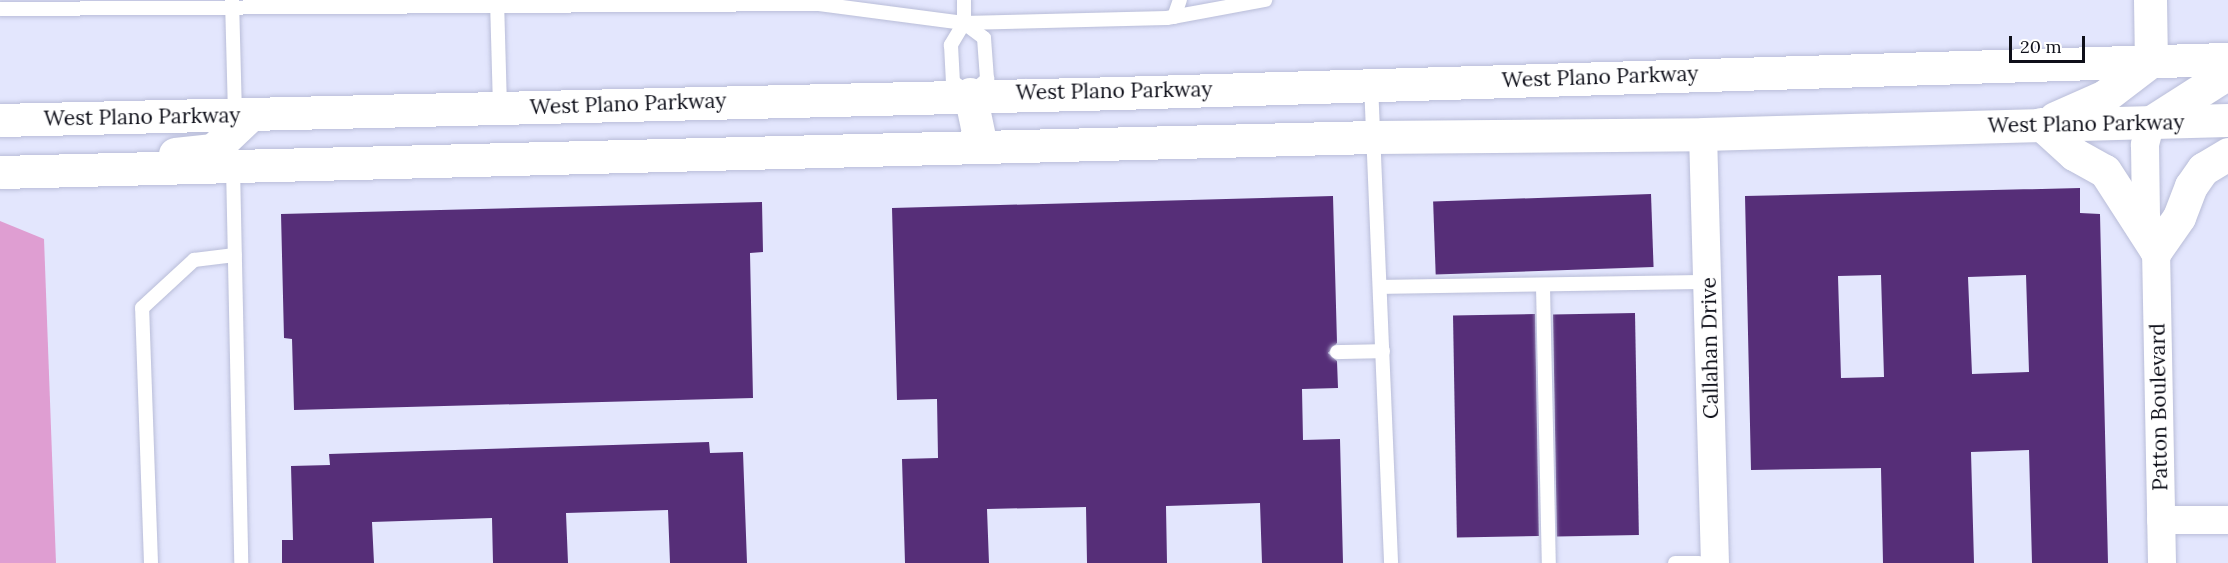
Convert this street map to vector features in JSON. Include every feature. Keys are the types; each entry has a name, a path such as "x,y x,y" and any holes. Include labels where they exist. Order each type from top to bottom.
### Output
{"main road":[{"path":"2150,0 2151,61 2223,121"},
{"name":"West Plano Parkway","path":"0,120 2228,59"},
{"path":"2151,61 2121,86 2041,124 2074,154 2105,171 2156,250 2179,218 2187,193 2203,169 2228,154"},
{"path":"2090,63 2121,86 2151,122 2189,95 2228,73"},
{"path":"970,94 981,146"},
{"path":"48,171 213,150 243,114"},
{"name":"West Plano Parkway","path":"0,172 1374,136 1703,134 2223,121"}],"street":[{"name":"Patton Boulevard","path":"2151,122 2145,145 2146,217 2156,250 2162,563"},
{"name":"Callahan Drive","path":"1703,134 1709,282 1715,563"},
{"path":"2162,520 2228,520"}],"lane":[{"path":"964,0 964,23 951,45 953,82 970,94 987,79 984,38 964,23"},
{"path":"1174,17 1180,0"},
{"path":"0,9 336,3 819,4 964,23 1174,17 1265,0"},
{"path":"497,3 500,108"},
{"path":"232,4 243,114"},
{"path":"1371,84 1382,287 1391,563"},
{"path":"233,167 241,563"},
{"path":"151,563 142,308 194,261 235,255"},
{"path":"1382,287 1709,282"},
{"path":"1543,286 1550,563"},
{"path":"1337,352 1383,351"},
{"path":"1675,563 1699,563"}],"shaded area":[{"path":"0,221 44,239 56,563 0,563"}],"building":[{"path":"2080,188 2080,213 2100,214 2108,563 2032,563 2029,450 1971,452 1974,563 1883,563 1881,468 1751,470 1745,196","holes":["1881,275 1884,377 1841,378 1838,276","2026,275 2029,372 1972,374 1968,277"]},
{"path":"1651,194 1654,267 1436,275 1433,202"},
{"path":"1333,196 1337,343 1328,353 1337,361 1338,388 1302,389 1303,440 1340,439 1343,563 1262,563 1260,503 1166,506 1167,563 1087,563 1086,507 987,509 989,563 905,563 902,459 938,458 937,399 897,400 892,208"},
{"path":"762,202 763,252 750,253 753,398 294,410 292,339 284,338 281,214"},
{"path":"1635,313 1639,535 1557,536 1553,314"},
{"path":"1535,314 1539,536 1457,537 1453,315"},
{"path":"709,442 710,453 743,452 747,563 670,563 668,510 566,513 568,563 493,563 492,518 372,522 374,563 282,563 282,540 293,540 291,466 330,465 329,454"}]}
